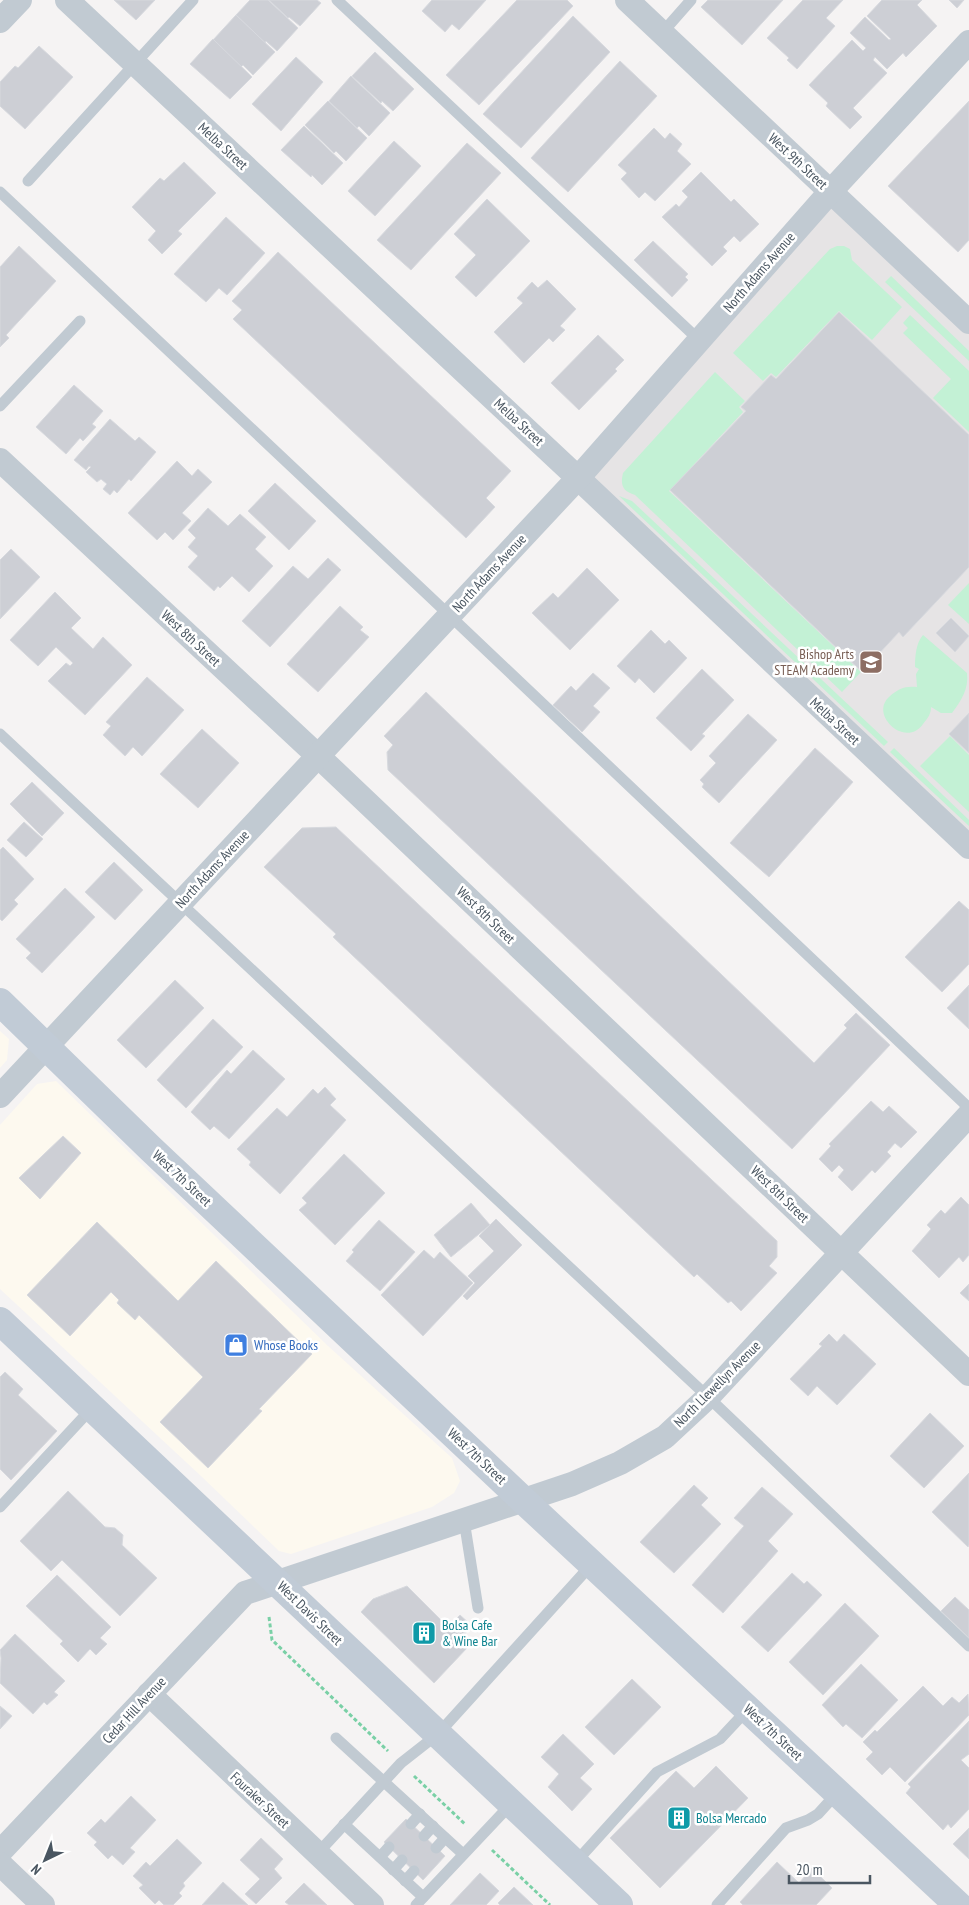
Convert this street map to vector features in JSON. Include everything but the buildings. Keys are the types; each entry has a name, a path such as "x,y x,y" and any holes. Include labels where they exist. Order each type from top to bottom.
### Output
{"street":[{"path":"0,21 20,0"},
{"name":"Melba Street","path":"67,0 969,847"},
{"name":"West 9th Street","path":"627,0 969,322"},
{"name":"North Adams Avenue","path":"0,1096 578,478 830,192 969,42"},
{"name":"West 8th Street","path":"0,460 318,756 969,1374"},
{"name":"West 7th Street","path":"0,1002 151,1149 523,1500 958,1905"},
{"name":"North Llewellyn Avenue","path":"277,1582 572,1484 620,1463 665,1437 708,1397 969,1115"},
{"name":"West Davis Street","path":"0,1321 620,1905"},
{"name":"Cedar Hill Avenue","path":"0,1852 245,1593 277,1582"},
{"name":"Fouraker Street","path":"149,1694 372,1905"},
{"path":"0,1864 43,1905"}],"lane":[{"path":"28,180 193,0"},
{"path":"336,0 700,340"},
{"path":"662,33 691,0"},
{"path":"0,192 969,1108"},
{"path":"0,406 80,321"},
{"path":"0,734 708,1397 969,1646"},
{"path":"0,1507 92,1408"},
{"path":"464,1520 478,1608"},
{"path":"317,1854 401,1763 438,1734 592,1564"},
{"path":"575,1863 657,1772 720,1739 748,1709"},
{"path":"336,1738 463,1854"},
{"path":"718,1905 786,1828 818,1814 838,1792"},
{"path":"344,1824 405,1881 419,1901 512,1803"},
{"path":"411,1824 420,1814"},
{"path":"424,1836 433,1826"},
{"path":"436,1848 445,1838"},
{"path":"380,1857 389,1847"},
{"path":"393,1870 402,1860"},
{"path":"405,1881 414,1871"}],"shaded area":[{"name":"Bishop Arts STEAM Academy","path":"830,192 969,323 969,846 578,478"},
{"path":"0,1031 9,1039 7,1060 0,1068"},
{"path":"56,1081 328,1346 452,1458 460,1481 454,1493 432,1507 291,1554 279,1551 0,1289 0,1125 37,1084"}],"green space":[{"path":"844,246 850,249 852,260 902,307 872,340 839,311 776,377 771,373 763,381 733,353 830,249"},
{"path":"891,276 969,351 969,361 885,282"},
{"path":"910,315 969,371 969,432 933,398 951,379 903,333 908,328 903,323"},
{"path":"715,372 745,401 739,407 743,412 669,491 861,672 842,692 635,495 625,490 622,485 623,473"},
{"path":"619,496 632,501 888,742 884,746"},
{"path":"969,583 969,624 948,605"},
{"path":"923,635 967,673 967,684 966,690 952,713 941,713 931,707 929,716 923,724 916,731 908,733 892,727 886,720 883,712 884,704 889,697 899,690 906,687 917,687 916,674 919,669 915,667 916,654 917,646"},
{"path":"950,736 969,755 969,812 920,766"},
{"path":"894,748 969,820 969,826 890,752"}],"place":[{"name":"Bishop Arts STEAM Academy","path":"871,662"},
{"name":"Whose Books","path":"236,1345"},
{"name":"Bolsa Cafe & Wine Bar","path":"424,1633"},
{"name":"Bolsa Mercado","path":"679,1818"}]}
